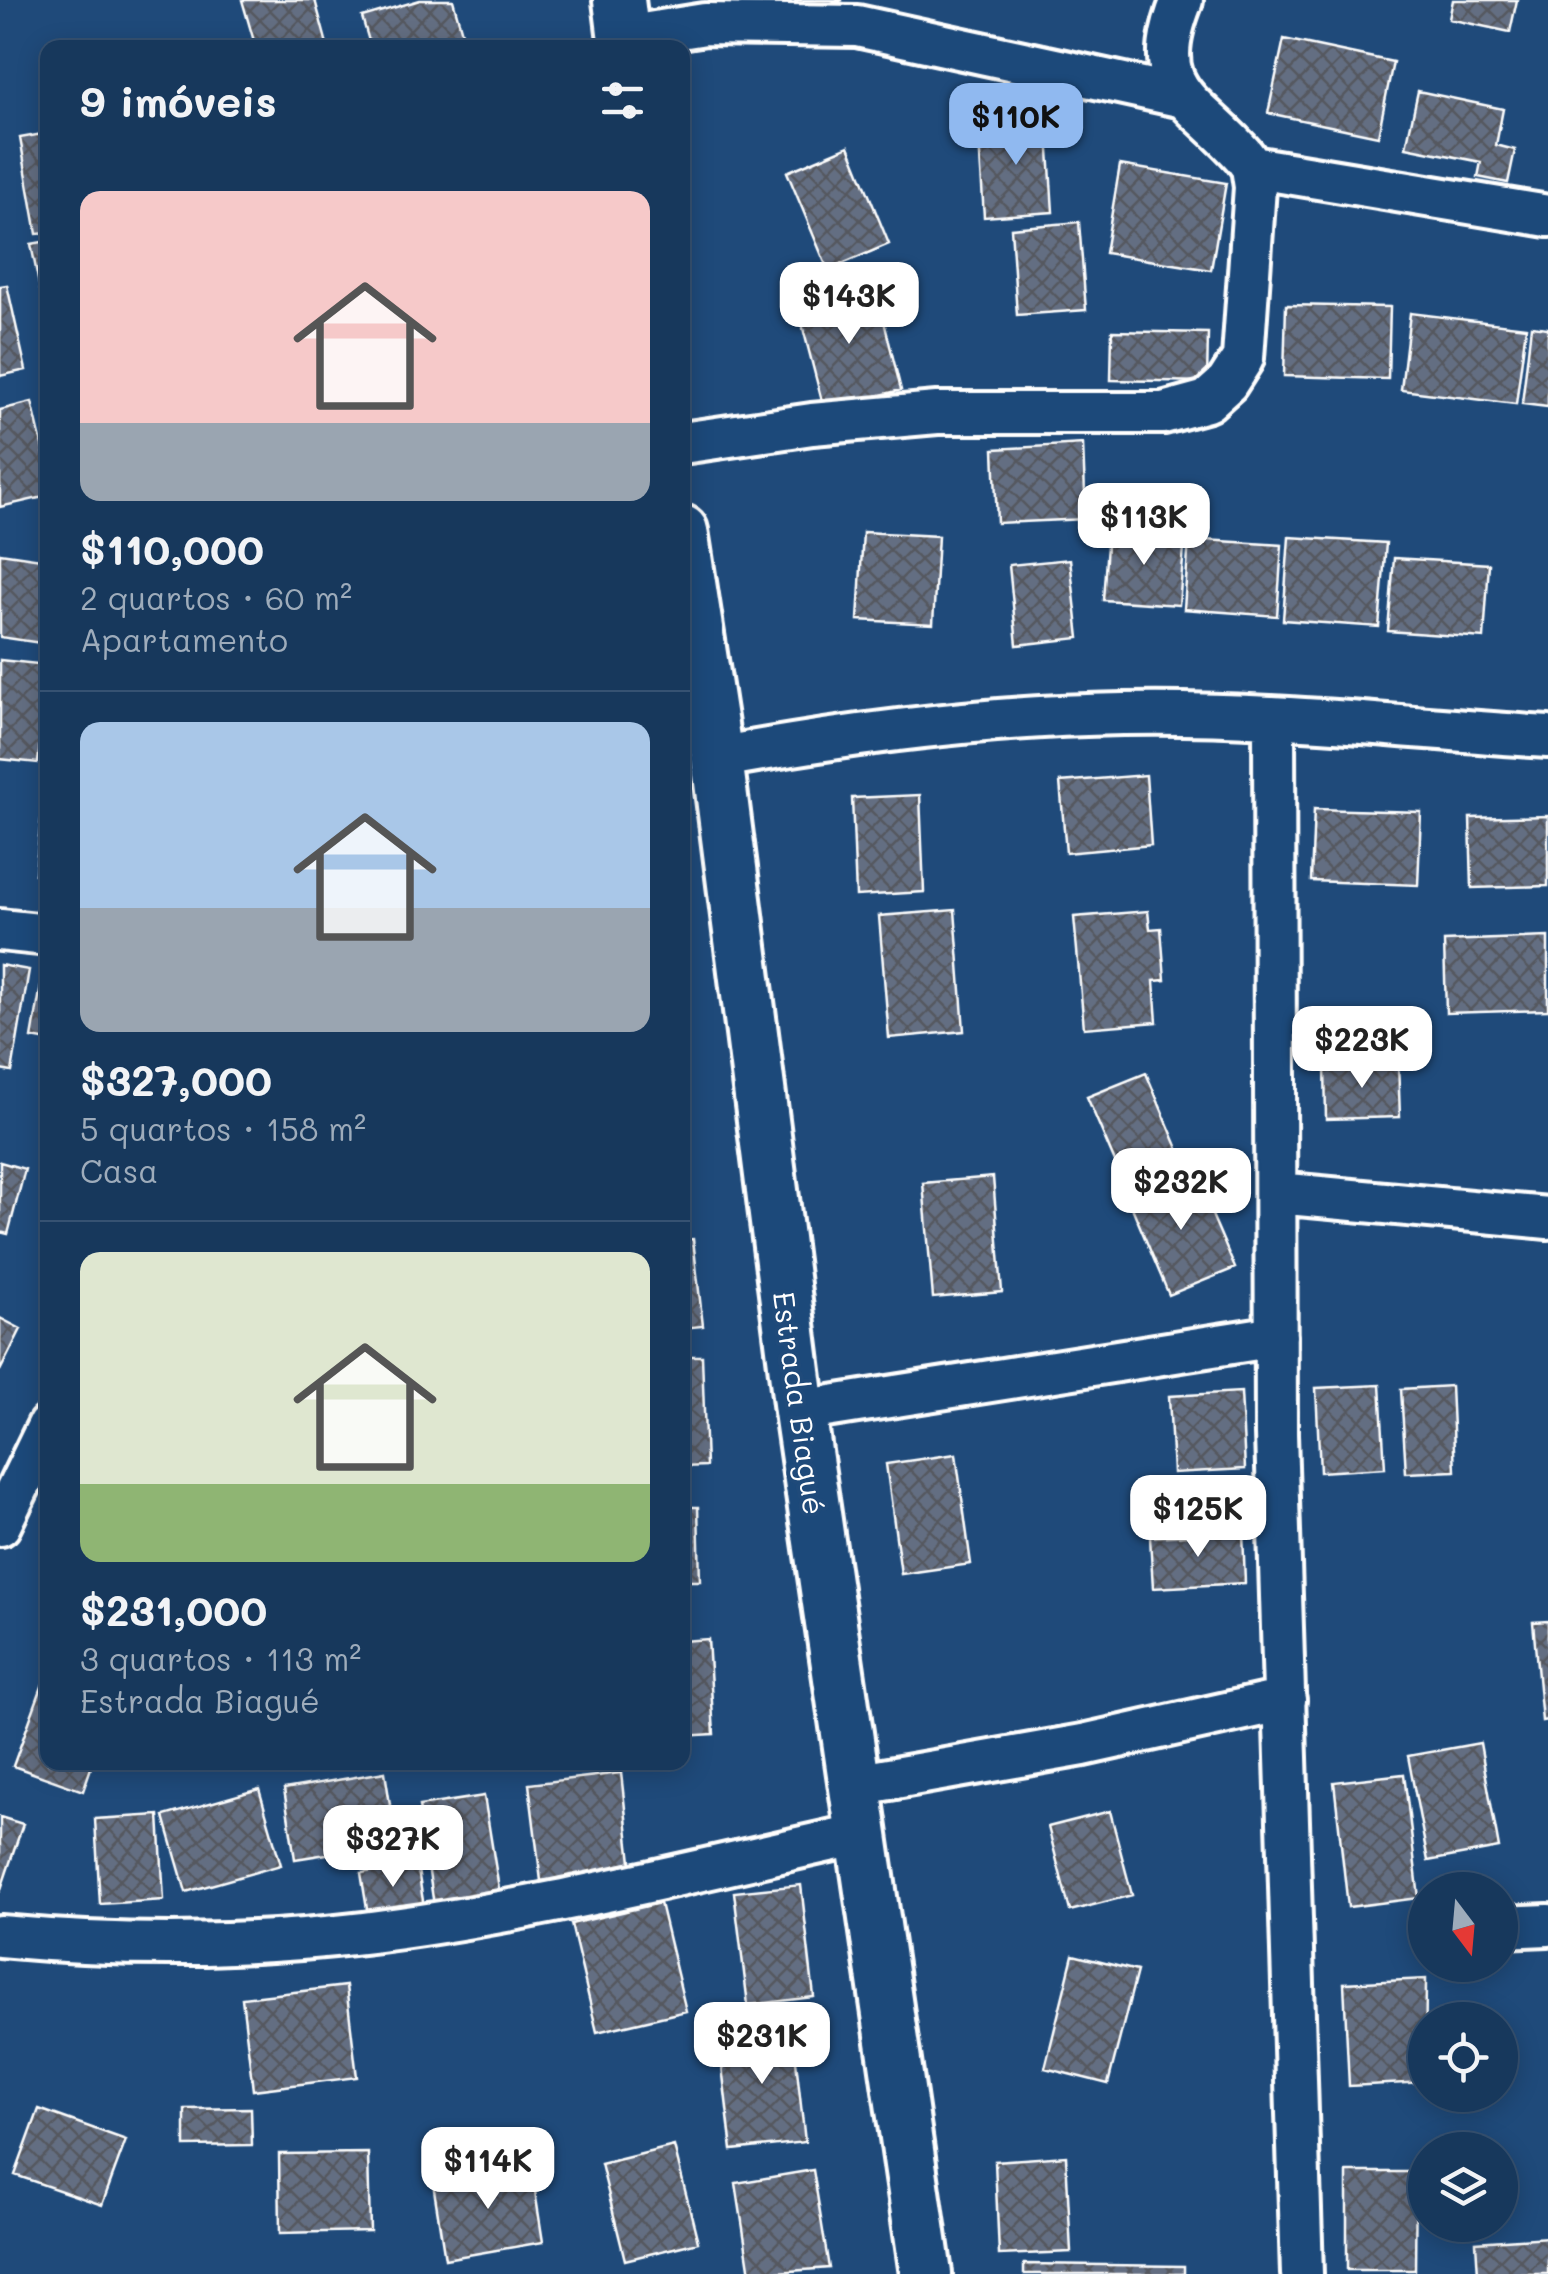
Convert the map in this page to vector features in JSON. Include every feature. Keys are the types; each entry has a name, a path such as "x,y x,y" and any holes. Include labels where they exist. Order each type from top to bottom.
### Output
{"main road":[{"name":"Estrada Biagué","path":"690,585 800,1411 926,2274"}],"street":[{"path":"1179,96 1171,56 1172,26 1182,0"},
{"path":"622,28 705,24 857,26 1179,96 1229,138 1252,166 1255,187 1242,358 1227,384 1207,401 1163,413 937,413 812,424 690,442"},
{"path":"1252,166 1548,216"},
{"path":"716,758 861,731 990,718 1127,714 1274,719 1548,737"},
{"path":"1274,719 1276,1336 1302,2274"},
{"path":"0,930 40,934"},
{"path":"1277,1193 1548,1218"},
{"path":"800,1411 1276,1336"},
{"path":"0,1524 40,1442"},
{"path":"855,1785 1082,1745 1286,1700"},
{"path":"0,1936 226,1941 362,1933 576,1896 860,1834"},
{"path":"1518,1926 1548,1925"}],"building":[{"path":"242,0 315,0 326,40 254,40"},
{"path":"420,0 453,0 464,40 369,40 362,17"},
{"path":"795,0 843,0 798,12"},
{"path":"1453,0 1517,0 1510,32 1449,19"},
{"path":"1284,39 1393,62 1378,136 1268,113"},
{"path":"1418,91 1503,109 1496,145 1515,150 1508,183 1478,177 1481,162 1406,147"},
{"path":"1047,119 1053,212 984,217 978,125"},
{"path":"40,134 40,234 37,234 20,138"},
{"path":"849,146 889,244 828,270 787,172"},
{"path":"1120,165 1226,183 1211,270 1105,253"},
{"path":"1079,222 1086,310 1017,315 1011,228"},
{"path":"40,242 40,290 31,244"},
{"path":"7,285 26,370 0,376 0,286"},
{"path":"875,285 901,390 824,409 797,305"},
{"path":"1286,305 1390,307 1388,379 1284,376"},
{"path":"1410,313 1526,327 1516,404 1401,390"},
{"path":"1531,326 1548,328 1548,407 1522,404"},
{"path":"1112,331 1208,333 1207,382 1111,380"},
{"path":"32,402 40,436 40,498 0,507 0,410"},
{"path":"1083,444 1086,519 997,523 994,449"},
{"path":"1108,531 1185,537 1179,605 1103,600"},
{"path":"863,532 938,536 933,624 858,620"},
{"path":"1289,537 1386,543 1379,627 1283,620"},
{"path":"1189,539 1282,545 1277,616 1184,609"},
{"path":"0,553 40,559 40,643 0,637"},
{"path":"1394,558 1489,564 1484,638 1388,631"},
{"path":"1070,559 1079,638 1017,645 1009,565"},
{"path":"0,660 40,664 38,763 0,759"},
{"path":"1146,775 1151,845 1066,853 1060,782"},
{"path":"920,795 924,892 856,896 852,798"},
{"path":"1314,809 1421,812 1418,885 1311,881"},
{"path":"1548,816 1548,886 1472,888 1470,818"},
{"path":"40,829 40,875 35,874"},
{"path":"955,910 964,1031 889,1038 879,916"},
{"path":"1148,911 1150,929 1161,928 1165,980 1154,981 1157,1022 1084,1028 1074,917"},
{"path":"1548,937 1548,1010 1446,1013 1444,941"},
{"path":"0,965 29,970 12,1072 0,1070"},
{"path":"40,991 40,1040 32,1038"},
{"path":"1398,1062 1400,1117 1326,1119 1325,1064"},
{"path":"1146,1073 1185,1165 1127,1190 1087,1097"},
{"path":"0,1162 25,1169 8,1234 0,1232"},
{"path":"1193,1171 1235,1268 1169,1295 1128,1198"},
{"path":"993,1177 1002,1292 933,1298 923,1183"},
{"path":"693,1239 703,1326 690,1327"},
{"path":"0,1318 21,1329 0,1371"},
{"path":"690,1356 702,1356 706,1466 690,1467"},
{"path":"1380,1385 1385,1468 1320,1472 1316,1388"},
{"path":"1451,1386 1455,1471 1406,1473 1401,1389"},
{"path":"1241,1392 1245,1469 1173,1473 1169,1396"},
{"path":"956,1454 971,1564 901,1574 886,1464"},
{"path":"690,1507 698,1507 700,1581 690,1581"},
{"path":"1243,1532 1245,1583 1153,1588 1150,1537"},
{"path":"1548,1621 1548,1720 1542,1721 1533,1622"},
{"path":"708,1639 714,1734 690,1736 690,1640"},
{"path":"40,1692 40,1770 90,1770 83,1791 13,1766"},
{"path":"1480,1743 1499,1848 1428,1861 1408,1756"},
{"path":"385,1772 396,1843 295,1859 284,1789"},
{"path":"621,1773 632,1871 541,1881 529,1784"},
{"path":"1404,1774 1416,1872 1408,1872 1408,1899 1348,1907 1334,1782"},
{"path":"259,1789 281,1865 186,1892 164,1816"},
{"path":"484,1796 501,1901 435,1912 419,1806"},
{"path":"1110,1811 1132,1895 1070,1911 1048,1827"},
{"path":"159,1815 164,1900 100,1904 95,1819"},
{"path":"0,1817 23,1824 0,1892"},
{"path":"417,1864 424,1907 368,1915 361,1873"},
{"path":"801,1885 814,1997 748,2005 734,1892"},
{"path":"660,1903 686,2011 597,2032 571,1924"},
{"path":"1073,1955 1137,1971 1108,2084 1045,2068"},
{"path":"1426,1982 1426,2002 1408,2002 1408,2083 1349,2086 1344,1983"},
{"path":"346,1986 357,2077 253,2090 242,1998"},
{"path":"792,2024 805,2142 732,2150 718,2033"},
{"path":"251,2108 252,2145 185,2146 185,2109"},
{"path":"39,2109 126,2140 102,2205 15,2175"},
{"path":"674,2146 698,2242 625,2260 601,2164"},
{"path":"368,2153 370,2231 280,2233 279,2154"},
{"path":"1066,2156 1071,2252 999,2255 995,2161"},
{"path":"531,2166 543,2242 445,2259 433,2183"},
{"path":"813,2170 829,2268 750,2274 736,2183"},
{"path":"1347,2172 1408,2172 1408,2242 1415,2242 1415,2270 1347,2270"},
{"path":"1548,2237 1548,2274 1478,2274 1476,2242"},
{"path":"1024,2264 1184,2266 1184,2274 1024,2274"}]}
